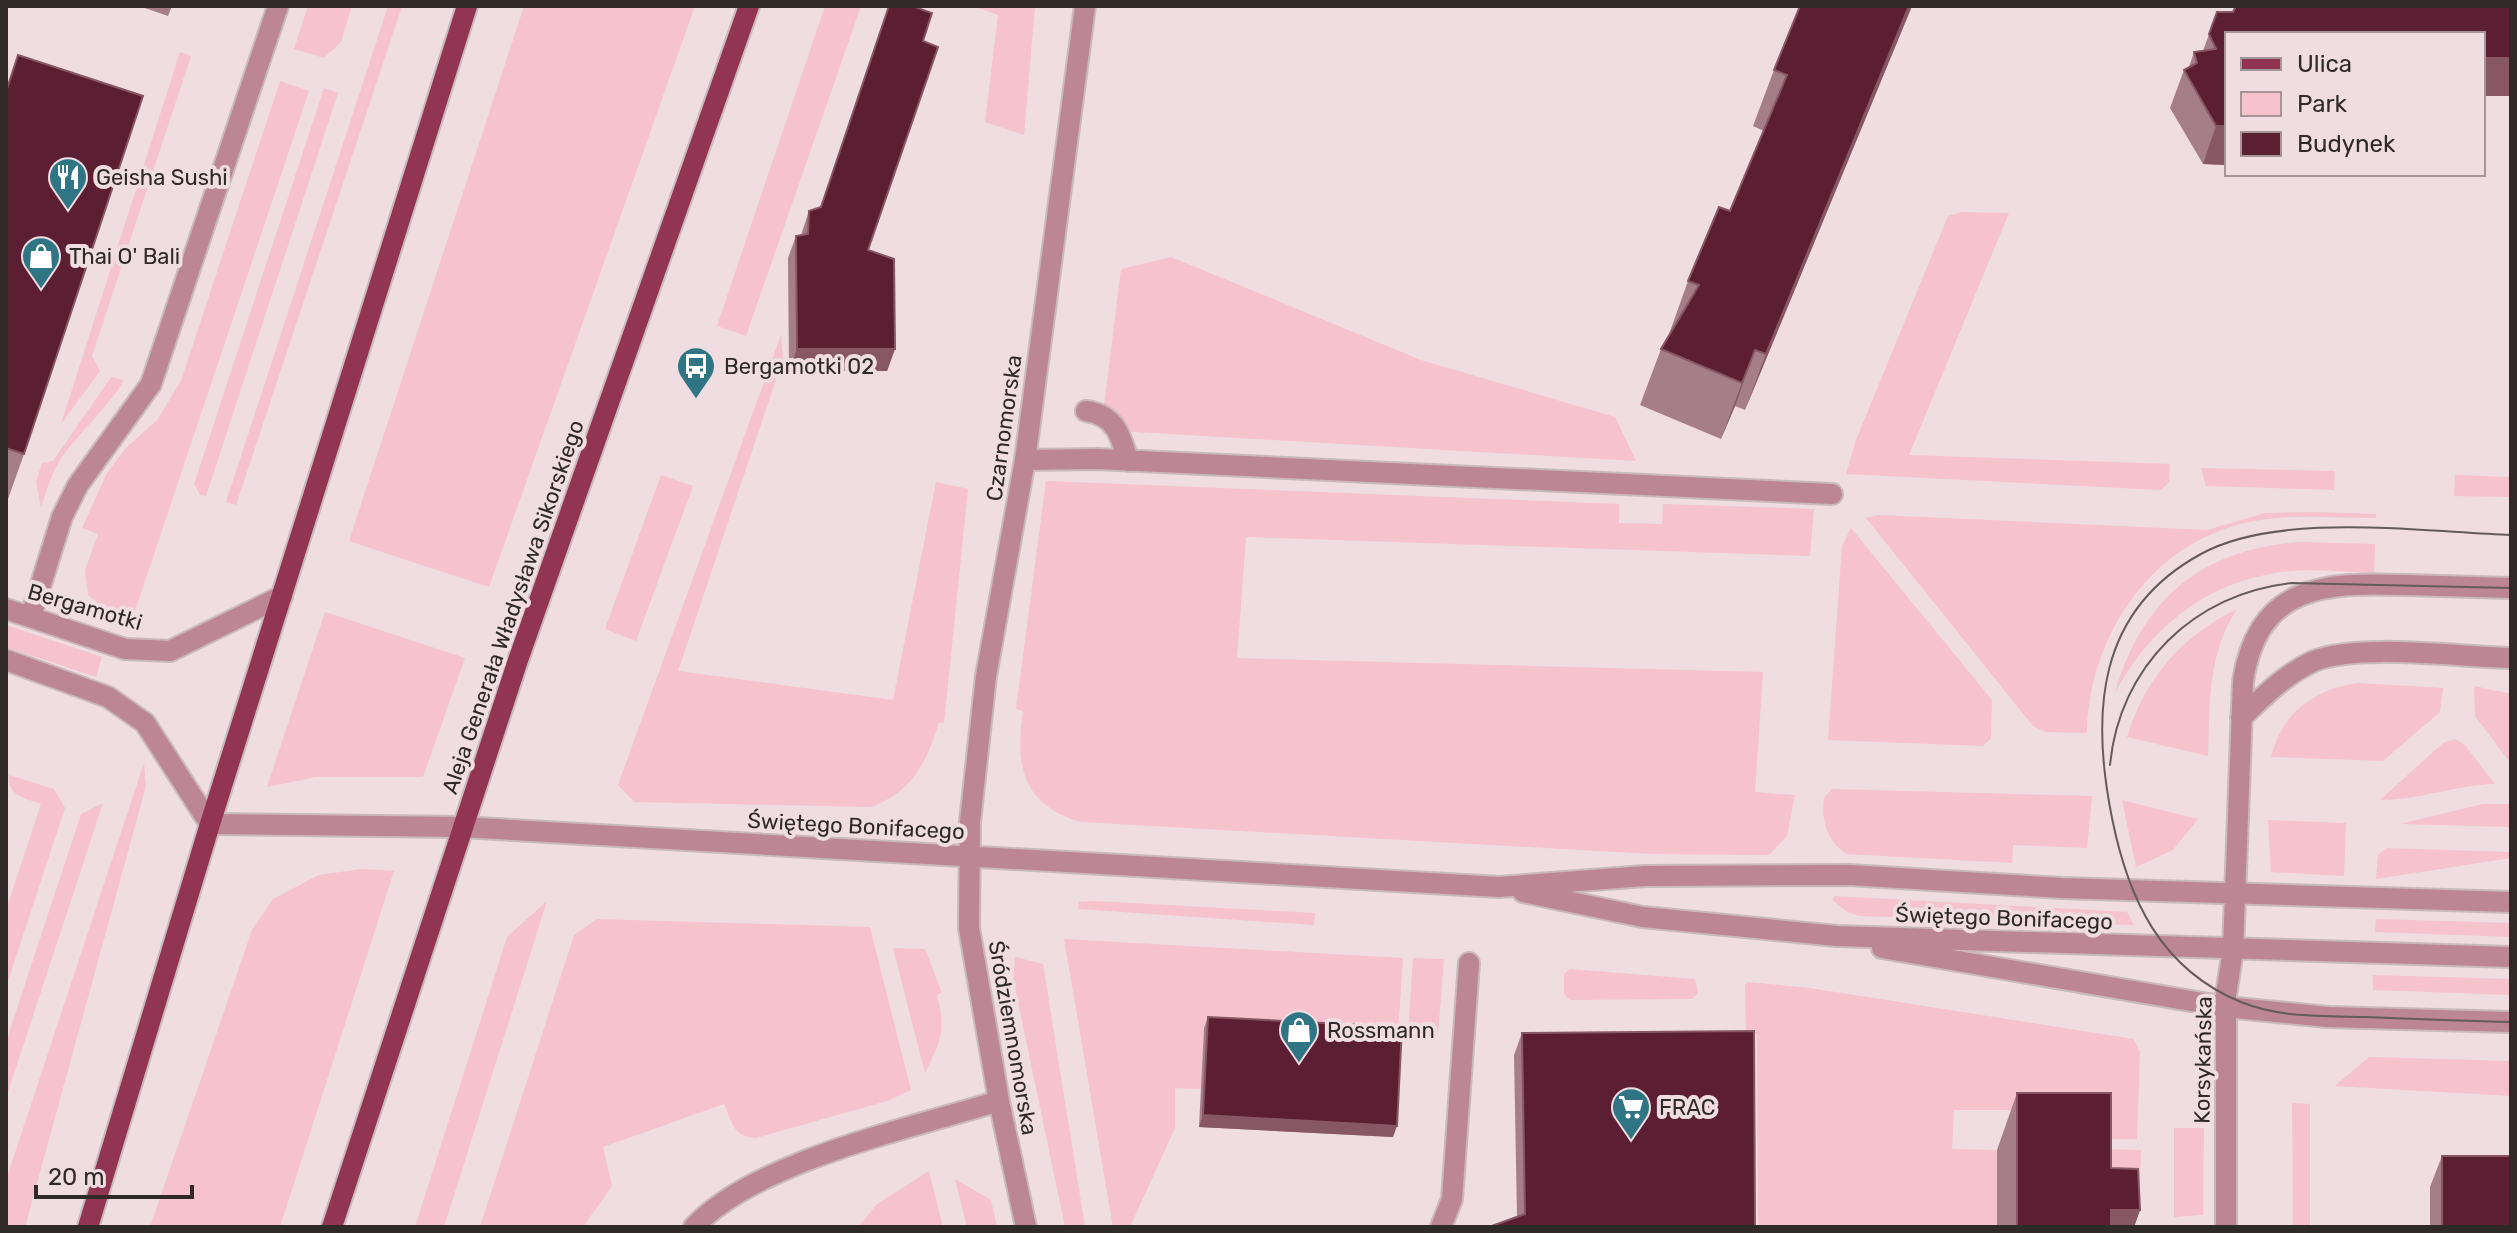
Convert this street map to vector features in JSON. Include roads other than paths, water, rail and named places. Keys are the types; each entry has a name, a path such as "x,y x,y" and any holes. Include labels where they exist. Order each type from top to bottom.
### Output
{"main road":[{"path":"88,1227 210,824 467,6"},
{"name":"Aleja Generała Władysława Sikorskiego","path":"332,1227 461,827 749,6"}],"street":[{"path":"31,616 62,517 78,485 151,384 278,6"},
{"name":"Czarnomorska","path":"969,856 986,676 1025,460 1085,6"},
{"path":"1086,411 1103,413 1120,431 1128,461"},
{"path":"1025,460 1080,458 1832,494"},
{"name":"Korsykańska","path":"2226,1227 2226,1007 2233,950 2243,681 2252,644 2262,625 2288,600 2307,591 2341,584 2511,588"},
{"name":"Bergamotki","path":"6,609 125,649 170,651 282,596"},
{"path":"2241,718 2281,681 2326,657 2363,654 2511,658"},
{"path":"6,660 108,697 145,723 210,824"},
{"name":"Świętego Bonifacego","path":"210,824 461,827 1499,887 1645,876 1803,875 2234,894 2511,902"},
{"name":"Śródziemnomorska","path":"969,856 969,928 999,1101 1026,1227"},
{"name":"Świętego Bonifacego","path":"1499,887 1643,917 1800,932 2233,950 2511,957"},
{"path":"1800,932 2226,1007 2328,1017 2511,1022"},
{"path":"1441,1227 1452,1199 1469,963"},
{"path":"694,1227 708,1213 771,1173 999,1101"}],"tram line":[{"path":"2511,535 2394,528 2310,528 2270,532 2233,541 2201,554 2166,577 2140,605 2121,635 2109,668 2103,704 2102,741 2112,818 2138,903 2169,950 2189,971 2213,988 2241,1002 2287,1014 2511,1022"},
{"path":"2110,765 2116,729 2128,697 2146,667 2168,641 2194,619 2223,602 2256,590 2292,583 2511,588"}],"place":[{"name":"Geisha Sushi","path":"68,211"},
{"name":"Thai O' Bali","path":"41,290"},
{"name":"Bergamotki 02","path":"696,400"},
{"name":"Rossmann","path":"1299,1064"},
{"name":"FRAC","path":"1631,1141"}]}
